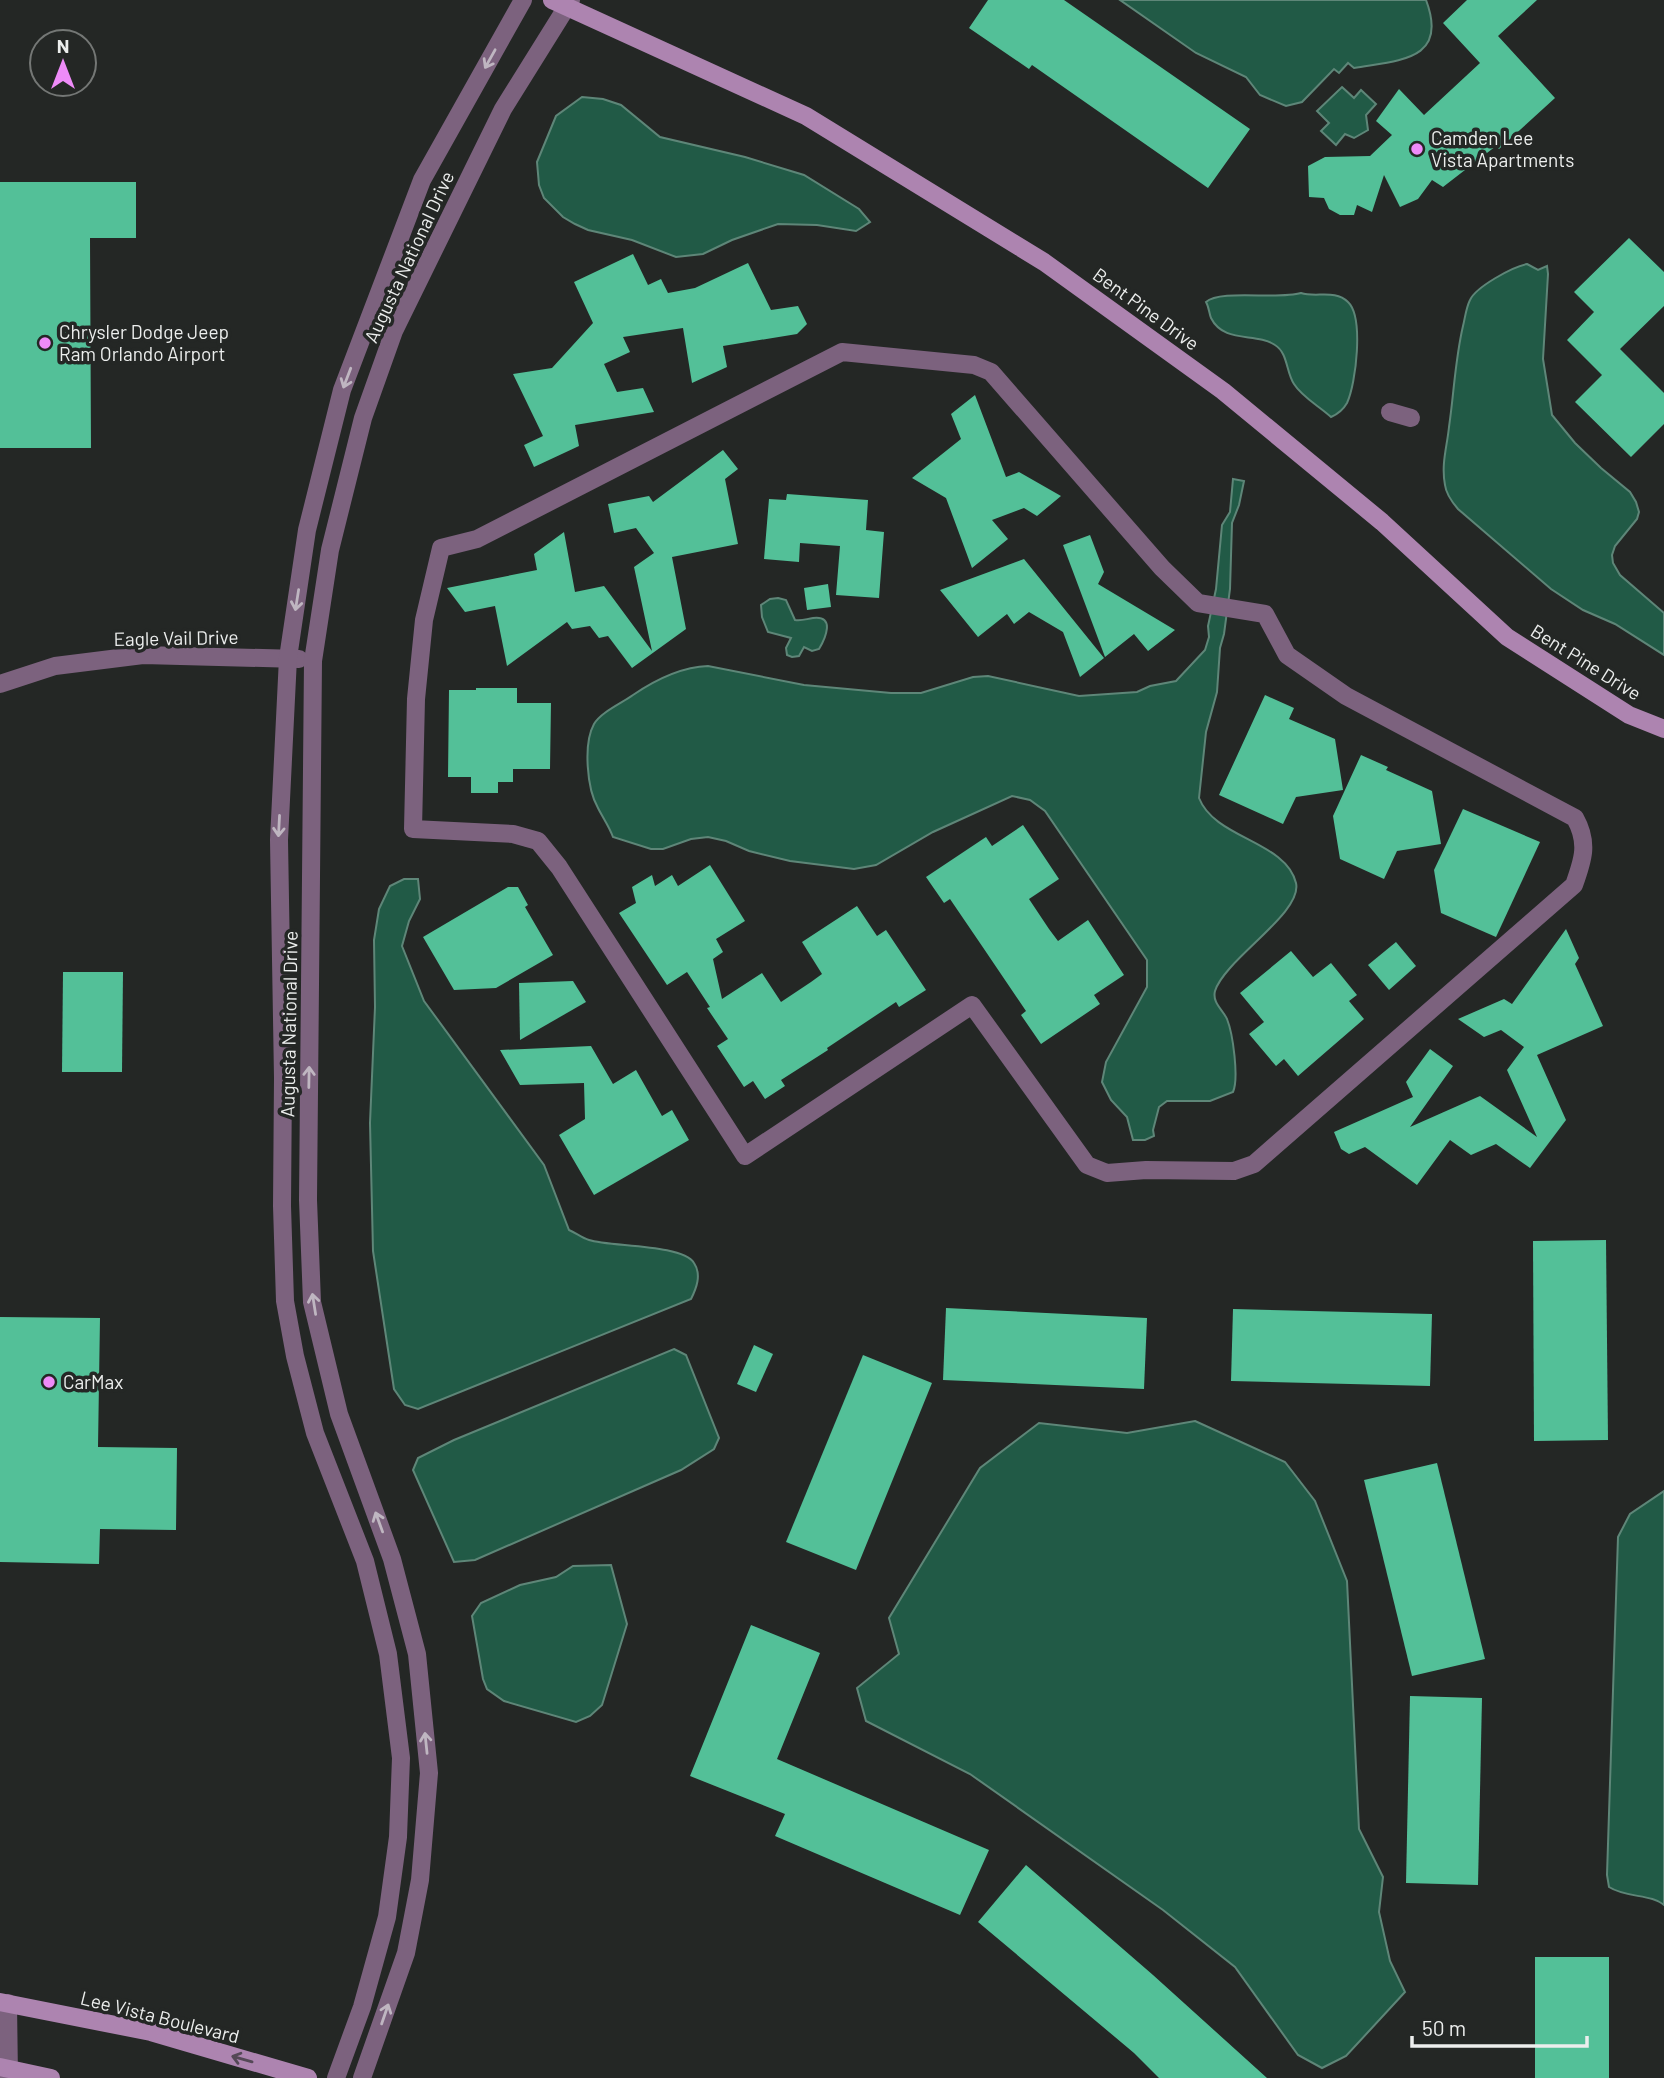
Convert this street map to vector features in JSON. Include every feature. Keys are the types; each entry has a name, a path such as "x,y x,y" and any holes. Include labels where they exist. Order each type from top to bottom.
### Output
{"street":[{"name":"Augusta National Drive","path":"336,2078 362,2007 387,1917 397,1837 401,1758 388,1654 365,1561 315,1433 295,1356 285,1301 279,840 288,658 307,530 342,390 422,180 523,0"},
{"name":"Augusta National Drive","path":"362,2078 406,1953 421,1880 429,1773 417,1654 392,1559 339,1414 312,1302 308,1187 313,661 330,550 363,418 394,331 503,109 563,2"},
{"name":"Bent Pine Drive","path":"563,2 806,116 1044,262 1223,391 1382,522 1507,637 1629,715 1664,729"},
{"path":"842,352 974,365 990,372 1162,568 1198,603 1241,611 1265,614 1287,655 1346,696 1575,818 1583,832 1584,846 1574,885 1254,1164 1234,1171 1146,1170 1107,1173 1087,1165 972,1005 745,1156 559,867 538,841 513,834 413,829 416,699 424,620 441,548 477,539 842,352"},
{"path":"1390,412 1411,418"},
{"name":"Eagle Vail Drive","path":"0,684 55,666 143,655 288,658 313,661"},
{"path":"4,2002 6,2071 51,2078"},
{"name":"Lee Vista Boulevard","path":"4,2002 151,2032 308,2078"}],"shaded area":[{"path":"1120,0 1426,0 1431,20 1431,35 1425,46 1403,59 1354,68 1348,63 1339,73 1334,69 1302,102 1286,106 1260,95 1246,77 1196,53"},
{"path":"1342,87 1354,98 1361,90 1376,104 1366,115 1368,130 1354,138 1345,134 1336,145 1321,131 1329,123 1317,111"},
{"path":"582,97 603,99 621,105 660,137 745,157 804,175 859,209 870,222 856,231 817,225 778,224 732,240 703,254 676,257 632,240 588,230 563,217 544,198 539,185 537,162 556,116"},
{"path":"1527,264 1538,270 1547,266 1543,359 1552,415 1575,443 1630,492 1636,502 1639,512 1637,519 1615,546 1613,563 1620,575 1664,613 1664,655 1551,589 1458,509 1447,492 1444,477 1445,456 1458,351 1469,303 1487,284 1504,273"},
{"path":"1301,293 1343,298 1353,310 1356,321 1357,351 1350,394 1344,408 1331,417 1297,389 1279,348 1267,341 1224,331 1211,318 1206,302 1224,296 1278,296"},
{"path":"1233,479 1244,481 1232,523 1230,589 1220,648 1217,692 1206,732 1199,798 1207,812 1219,823 1279,858 1290,869 1296,883 1295,895 1288,908 1233,965 1215,991 1215,999 1227,1019 1231,1035 1235,1067 1233,1092 1210,1101 1167,1101 1159,1107 1154,1136 1145,1140 1133,1140 1127,1117 1111,1100 1102,1082 1106,1062 1147,987 1147,960 1045,811 1030,800 1012,796 933,832 876,865 854,869 790,861 708,837 691,839 663,849 651,849 613,837 591,790 588,743 594,724 607,712 650,684 688,669 708,666 804,685 891,693 921,693 973,677 988,676 1079,696 1137,692 1150,686 1176,681 1205,650 1209,637 1208,626 1216,589 1222,525 1230,512"},
{"path":"770,599 786,600 795,620 824,620 827,629 819,649 812,651 804,647 799,656 792,657 787,655 786,648 791,638 768,632 761,605"},
{"path":"404,879 418,879 420,899 409,921 402,946 424,1001 544,1165 569,1230 599,1242 675,1252 694,1263 698,1277 691,1299 418,1409 405,1405 394,1389 373,1251 370,1123 375,1007 374,940 379,909 390,886"},
{"path":"674,1349 686,1355 719,1438 714,1449 681,1470 475,1560 454,1562 413,1470 418,1458 454,1440"},
{"path":"1195,1421 1285,1462 1315,1501 1347,1581 1359,1829 1383,1877 1379,1912 1390,1961 1405,1992 1346,2056 1322,2068 1298,2055 1235,1967 1163,1910 970,1774 866,1721 857,1688 899,1654 889,1618 980,1468 1039,1423 1127,1433"},
{"path":"1664,1491 1664,1905 1653,1899 1623,1893 1609,1887 1607,1875 1618,1537 1630,1514"},
{"path":"611,1565 627,1624 602,1705 590,1716 576,1722 504,1701 487,1689 472,1616 481,1603 520,1585 556,1577 573,1566"}],"building":[{"path":"988,0 1064,0 1250,129 1208,188 1032,65 1029,69 969,28"},
{"path":"1467,0 1537,0 1498,36 1555,98 1499,149 1496,146 1443,187 1432,180 1418,199 1400,207 1384,175 1372,212 1357,205 1354,215 1340,215 1329,209 1324,198 1309,197 1308,166 1325,157 1370,156 1392,135 1376,121 1399,89 1424,115 1480,63 1443,23"},
{"name":"Chrysler Dodge Jeep Ram Orlando Airport","path":"0,182 136,182 136,238 90,238 91,448 0,448"},
{"path":"1629,238 1664,272 1664,306 1620,349 1664,393 1664,424 1631,457 1575,402 1602,375 1567,340 1594,312 1574,292"},
{"path":"633,254 648,285 661,279 668,293 695,288 748,263 771,310 798,306 807,324 797,334 723,346 727,367 692,383 683,328 623,337 630,352 604,364 617,392 643,388 654,412 575,425 579,446 534,467 524,445 543,436 513,374 552,368 593,323 574,282"},
{"path":"975,395 1006,477 1019,472 1061,496 1037,516 1024,508 992,520 1008,539 972,568 946,498 912,478 961,439 951,414"},
{"path":"723,450 738,469 725,479 738,544 672,557 686,629 632,668 608,636 599,638 590,626 572,629 567,622 507,666 495,606 465,612 447,588 537,570 534,554 564,532 575,592 604,586 652,651 634,567 654,553 636,528 614,533 608,504 649,496 653,502"},
{"path":"787,494 868,500 866,530 884,532 879,598 836,595 840,546 800,543 799,562 764,559 769,499 786,500"},
{"path":"1090,535 1104,572 1098,584 1175,630 1148,651 1134,634 1105,657 1063,545"},
{"path":"1024,559 1104,658 1080,677 1063,632 1029,612 1014,624 1007,614 978,637 940,590"},
{"path":"828,584 831,607 807,610 804,588"},
{"path":"517,688 517,703 551,703 550,769 513,769 513,782 498,782 498,793 471,793 471,777 448,777 449,690"},
{"path":"1265,695 1294,708 1289,719 1335,739 1343,790 1296,797 1283,824 1219,795"},
{"path":"1361,755 1432,791 1441,844 1397,851 1384,879 1340,859 1333,816"},
{"path":"1463,809 1540,842 1496,937 1441,913 1434,870"},
{"path":"1023,825 1059,879 1029,899 1049,929 1058,941 1088,920 1124,975 1094,995 1100,1004 1041,1044 1021,1015 1026,1011 950,899 944,903 926,877 986,837 992,846"},
{"path":"710,865 745,921 716,939 723,952 713,959 722,999 762,973 781,1002 811,982 822,974 802,942 857,906 877,936 886,930 926,990 899,1007 896,1002 827,1048 828,1050 781,1080 785,1086 765,1099 753,1081 744,1087 717,1046 728,1039 687,972 667,985 619,913 636,903 632,887 652,875 655,886 672,875 678,886"},
{"path":"508,887 518,887 528,905 525,907 553,955 496,988 454,990 423,937"},
{"path":"1566,929 1579,958 1575,964 1603,1026 1537,1055 1566,1120 1530,1168 1496,1144 1471,1155 1450,1140 1417,1185 1365,1147 1349,1154 1341,1149 1334,1132 1413,1097 1406,1082 1430,1049 1453,1066 1410,1127 1480,1096 1537,1137 1507,1070 1524,1047 1501,1030 1484,1037 1458,1019 1504,999 1512,1004"},
{"path":"1396,942 1416,966 1389,990 1368,965"},
{"path":"1291,951 1313,977 1331,963 1357,995 1349,1001 1364,1019 1298,1076 1284,1059 1276,1066 1249,1034 1264,1022 1240,993"},
{"path":"63,972 123,972 122,1072 62,1072"},
{"path":"573,981 586,1002 520,1040 519,983"},
{"path":"591,1046 613,1084 636,1070 662,1116 672,1110 689,1140 594,1195 559,1135 585,1119 584,1083 520,1085 500,1050"},
{"path":"1606,1240 1608,1440 1534,1441 1533,1241"},
{"path":"946,1308 1147,1318 1144,1389 943,1380"},
{"path":"1233,1309 1432,1314 1430,1386 1231,1381"},
{"name":"CarMax","path":"0,1317 100,1318 98,1447 177,1448 176,1530 100,1529 99,1564 0,1562"},
{"path":"754,1345 773,1354 756,1392 737,1384"},
{"path":"863,1355 932,1383 856,1570 786,1542"},
{"path":"1437,1463 1485,1659 1412,1676 1364,1480"},
{"path":"751,1625 820,1653 777,1759 989,1850 960,1915 775,1836 785,1814 690,1776"},
{"path":"1410,1696 1482,1698 1478,1885 1406,1883"},
{"path":"1026,1865 1267,2078 1159,2078 1134,2053 978,1922"},
{"path":"1535,1957 1609,1957 1609,2078 1535,2078"}],"place":[{"name":"Camden Lee Vista Apartments","path":"1417,149"},
{"name":"Chrysler Dodge Jeep Ram Orlando Airport","path":"45,343"},
{"name":"CarMax","path":"49,1382"}]}
